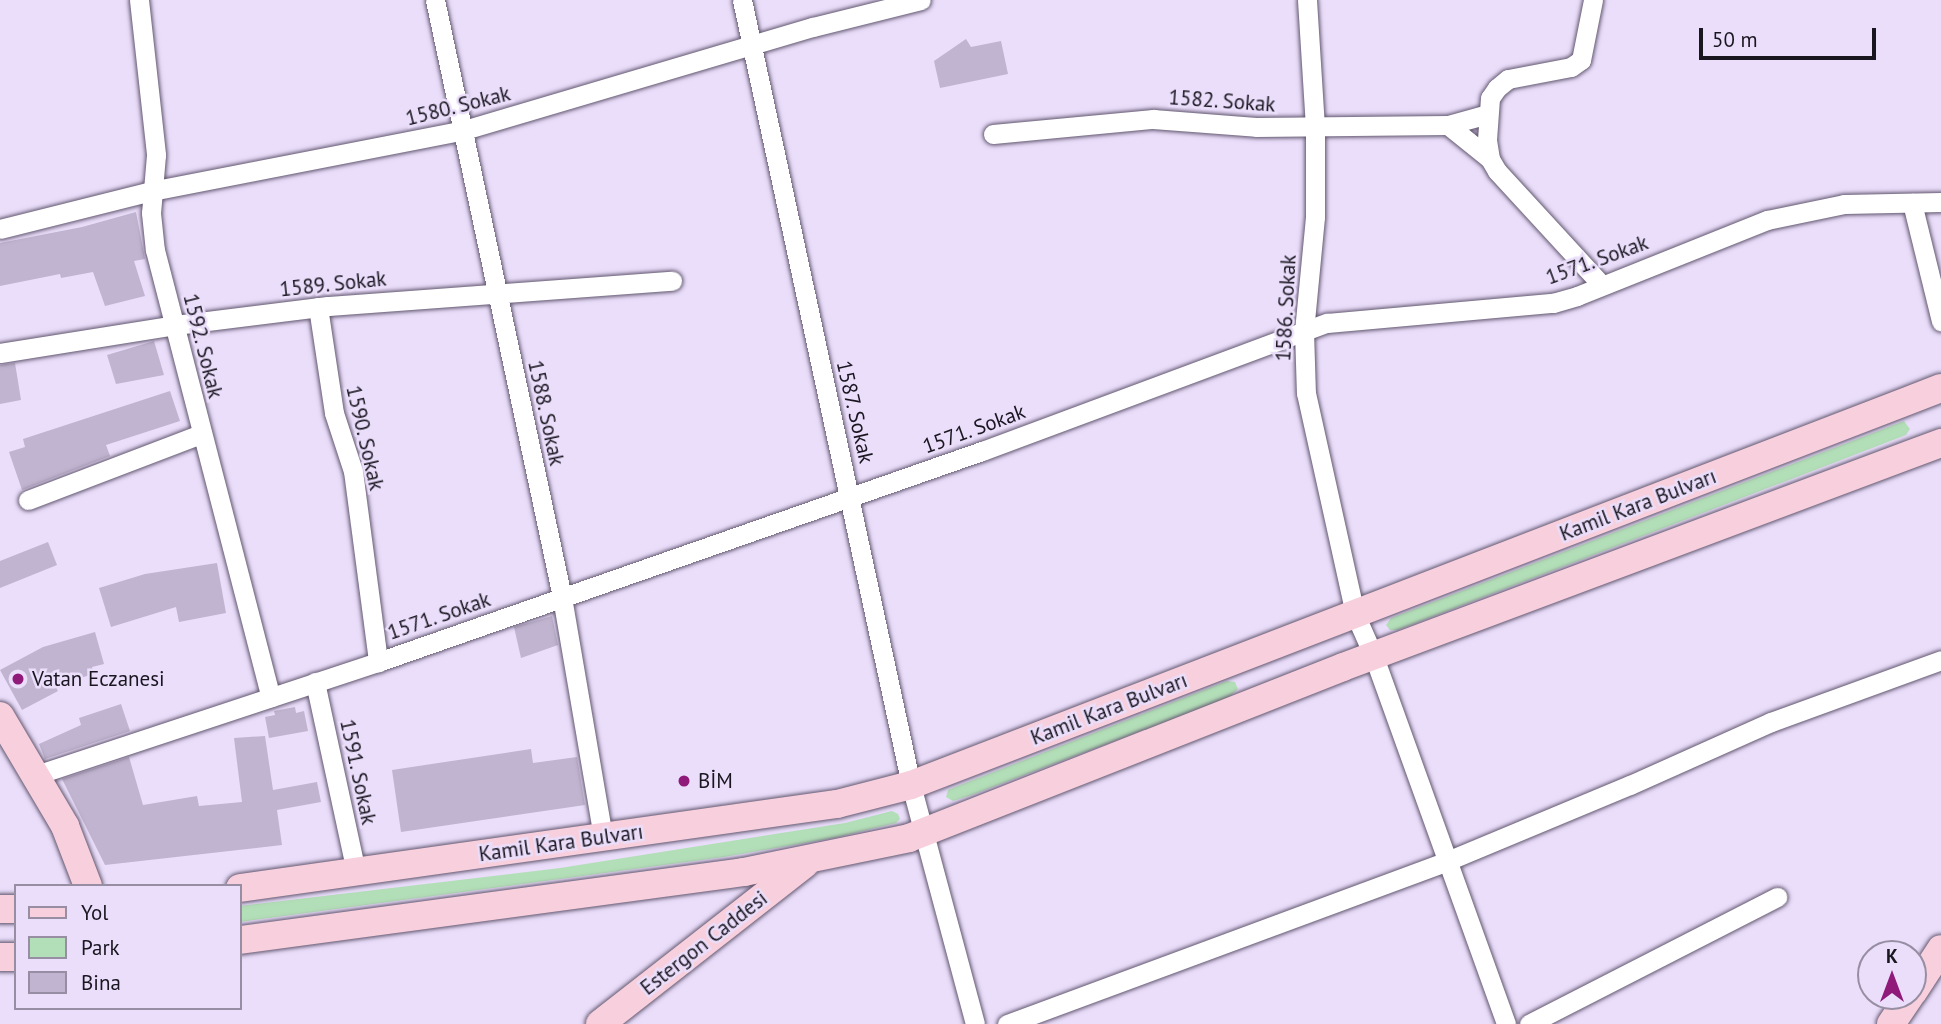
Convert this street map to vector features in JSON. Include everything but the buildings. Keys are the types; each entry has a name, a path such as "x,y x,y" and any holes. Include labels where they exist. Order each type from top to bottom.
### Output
{"main road":[{"name":"Kamil Kara Bulvarı","path":"242,888 837,804 911,785 1355,614 1939,395"},
{"path":"242,940 473,911 808,861 923,834 1343,667 1941,443"},
{"path":"3,726 36,775 65,826 87,884"},
{"name":"Estergon Caddesi","path":"600,1024 808,861"},
{"path":"1927,971 1941,949"}],"street":[{"name":"1592. Sokak","path":"139,0 156,155 151,191 155,250 271,696"},
{"name":"1588. Sokak","path":"435,0 562,597 603,837"},
{"name":"1587. Sokak","path":"742,0 911,785 975,1024"},
{"name":"1580. Sokak","path":"0,229 151,191 461,131 858,14 921,0"},
{"name":"1586. Sokak","path":"1307,0 1315,128 1315,217 1304,331 1306,393 1355,614 1374,657 1506,1024"},
{"path":"1490,159 1490,98 1508,79 1571,67 1581,60 1593,0"},
{"name":"1582. Sokak","path":"993,134 1118,120 1153,119 1206,125 1315,128 1448,125 1488,114"},
{"path":"1448,125 1490,159 1497,171 1602,285"},
{"name":"1571. Sokak","path":"36,775 378,662 850,496 1304,331 1348,319 1553,303 1767,220 1844,204 1941,202"},
{"path":"1912,203 1941,321"},
{"name":"1589. Sokak","path":"0,353 175,325 318,307 672,281"},
{"name":"1590. Sokak","path":"318,307 334,413 353,471 378,662"},
{"path":"28,500 201,434"},
{"path":"1007,1024 1447,861 1771,722 1941,660"},
{"name":"1591. Sokak","path":"315,682 356,871"},
{"path":"1529,1024 1777,897"}],"green space":[{"path":"1904,421 1910,429 1906,435 1398,630 1390,630 1386,625 1391,618"},
{"path":"1227,681 1235,682 1238,689 1228,698 972,795 953,801 946,797 948,790 955,787"},
{"path":"892,811 898,814 900,819 896,823 834,838 724,857 242,922 242,906 560,868 845,823"}],"place":[{"name":"Vatan Eczanesi","path":"18,679"},
{"name":"BİM","path":"684,781"}]}
